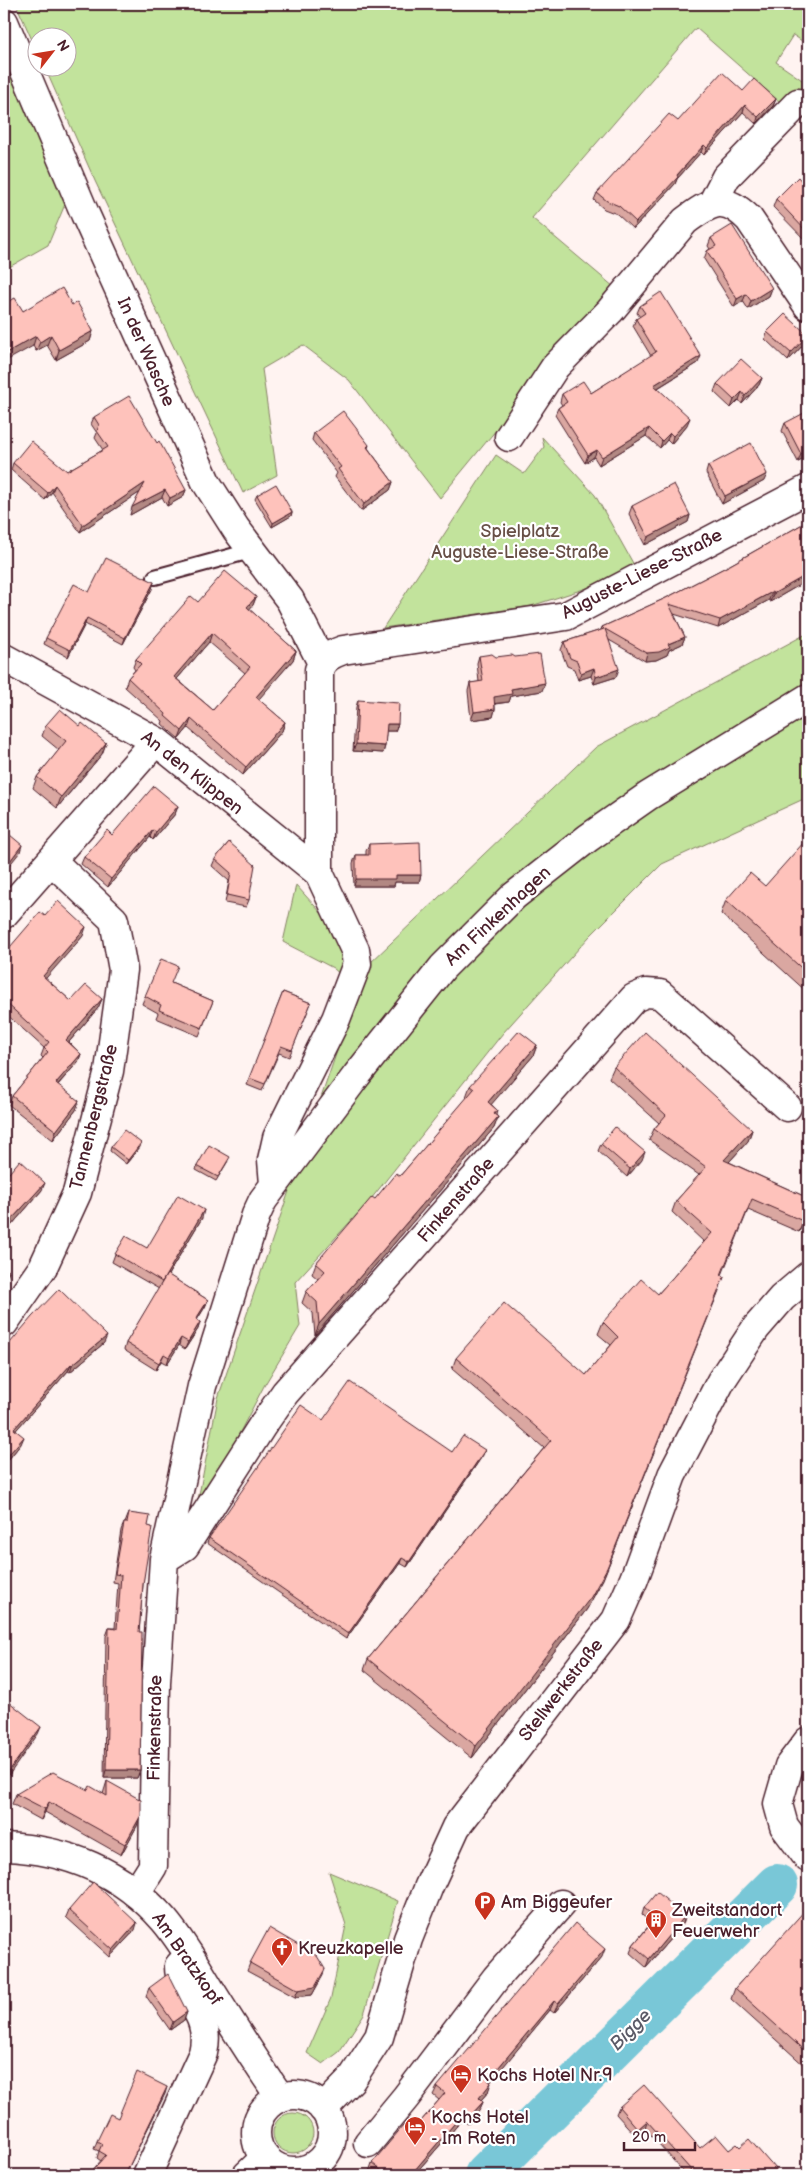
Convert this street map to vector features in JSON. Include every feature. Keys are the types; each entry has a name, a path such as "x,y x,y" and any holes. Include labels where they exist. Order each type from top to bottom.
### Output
{"street":[{"name":"In der Wasche","path":"4,22 85,214 192,455 222,508 290,600 322,663"},
{"path":"712,204 726,177 798,103"},
{"path":"509,437 555,366 610,311 685,220 712,204 725,202 737,207 749,219 808,306"},
{"name":"Auguste-Liese-Straße","path":"322,663 326,658 343,650 566,616 808,489"},
{"name":"An den Klippen","path":"4,658 156,741 319,873"},
{"name":"An den Klippen","path":"274,1184 272,1160 277,1138 336,1019 357,964 355,950 319,873 319,690 322,663"},
{"name":"Am Finkenhagen","path":"274,1184 356,1075 443,967 514,896 588,838 648,796 808,698"},
{"path":"4,914 156,741"},
{"name":"Tannenbergstraße","path":"4,1323 43,1267 77,1193 109,1071 123,970 114,920 52,861"},
{"name":"Finkenstraße","path":"164,1559 185,1546 262,1426 286,1393 634,998 646,993 660,994 787,1107"},
{"name":"Finkenstraße","path":"136,1893 153,1866 156,1682 164,1559 202,1386 256,1215 274,1184"},
{"name":"Stellwerkstraße","path":"323,2109 350,2080 379,2037 408,1939 429,1886 456,1827 616,1620 634,1579 672,1475 721,1381 756,1328 782,1298 808,1276"},
{"path":"808,1741 789,1766 778,1804 784,1826 808,1858"},
{"name":"Am Bratzkopf","path":"4,1847 28,1848 66,1856 93,1865 115,1877 136,1893 164,1920 189,1955 280,2098"},
{"path":"368,2143 406,2097 496,1978 561,1904"},
{"path":"147,2175 203,2053 206,2040 204,2024 179,1976 179,1966 189,1955"},
{"path":"298,2095 308,2098 323,2109 329,2118 331,2136 323,2169 285,2170 274,2166 256,2167 259,2148 256,2136 257,2124 262,2112 270,2104 280,2098 298,2095"}],"lane":[{"path":"155,577 254,550"}],"green space":[{"path":"16,4 794,4 808,11 808,45 793,35 776,62 805,82 798,103 789,110 696,28 532,218 614,287 440,498 349,380 303,345 262,369 277,475 243,493 95,181 49,78 78,78 78,28 28,28 28,31"},
{"path":"4,39 71,190 48,245 4,270"},
{"name":"Spielplatz Auguste-Liese-Straße","path":"542,437 595,495 634,565 587,588 531,606 383,628 496,455 524,474 544,447"},
{"path":"808,633 808,797 662,864 589,937 503,1033 371,1199 295,1282 300,1326 264,1386 194,1520 218,1398 358,990 333,968 283,942 296,885 368,965 596,747"},
{"path":"329,1872 398,1901 364,2014 339,2052 323,2064 307,2053 331,1998 346,1925"},
{"path":"297,2113 304,2116 310,2122 313,2133 312,2141 304,2150 297,2153 289,2153 282,2150 274,2141 273,2129 276,2122 285,2114"}],"building":[{"path":"722,72 743,91 754,79 776,99 758,117 745,105 707,148 704,145 677,175 678,177 636,222 619,206 607,201 597,193 669,114 678,121"},
{"path":"798,177 804,184 808,180 808,233 776,199"},
{"path":"732,225 772,288 751,301 746,294 737,299 707,251 716,246 711,238"},
{"path":"62,288 72,305 77,302 93,331 59,350 51,335 40,342 36,336 4,354 4,304 15,298 23,311"},
{"path":"661,292 701,356 654,385 690,418 673,436 670,433 662,441 649,428 602,457 597,450 588,455 558,408 567,402 562,394 583,381 591,393 656,352 636,319 645,313 640,306"},
{"path":"785,314 808,335 791,353 767,332"},
{"path":"741,359 762,378 745,396 742,392 734,400 717,384"},
{"path":"129,396 157,443 159,441 186,490 170,498 165,490 132,507 145,483 83,525 55,485 48,493 13,463 31,441 67,471 108,447 97,431 99,425 94,417"},
{"path":"343,411 369,445 367,447 393,482 364,504 338,469 341,467 314,433"},
{"path":"808,411 808,450 801,454 785,423"},
{"path":"751,443 767,474 725,496 708,466"},
{"path":"276,484 292,512 273,523 257,495"},
{"path":"674,484 690,515 648,537 632,506"},
{"path":"808,521 808,574 773,594 772,592 720,620 669,604 685,637 668,644 670,647 659,652 647,653 605,629 619,669 596,677 594,668 581,673 577,661 570,658 564,642 604,629 602,627 666,598"},
{"path":"106,558 154,582 125,638 87,618 70,650 46,638 74,584 89,592"},
{"path":"225,571 256,597 247,607 296,651 256,697 285,722 246,767 191,719 182,731 128,678 141,664 136,659 191,596 198,602","holes":["212,633 250,667 213,710 174,677"]},
{"path":"492,654 496,657 512,655 515,657 540,654 545,683 511,689 512,694 494,697 495,709 474,712 470,683 483,681 479,656"},
{"path":"358,700 399,703 398,724 387,724 385,746 356,744"},
{"path":"60,709 80,726 82,723 106,743 61,797 37,777 66,741 46,725"},
{"path":"154,786 178,806 156,832 153,830 111,879 84,857 107,830 112,835"},
{"path":"4,830 22,845 4,869"},
{"path":"805,841 808,844 808,974 726,900 750,873 765,886"},
{"path":"229,842 255,865 249,900 227,895 231,873 215,859"},
{"path":"420,842 421,875 396,875 396,879 356,879 356,855 369,855 369,844"},
{"path":"58,901 86,927 43,976 71,1001 86,985 102,999 66,1040 81,1054 56,1083 79,1101 56,1131 12,1096 48,1052 44,1048 49,1042 4,1001 4,954 40,912 45,916"},
{"path":"161,959 178,966 171,983 213,1001 202,1028 159,1010 161,1005 145,996"},
{"path":"283,992 311,1003 292,1050 281,1046 265,1084 249,1078"},
{"path":"519,1031 537,1045 488,1102 497,1110 494,1114 498,1117 319,1324 317,1302 306,1292 325,1271 316,1263 372,1197 375,1199 396,1173 400,1176 474,1089 470,1086"},
{"path":"645,1032 752,1130 724,1160 808,1198 808,1209 803,1221 752,1199 721,1275 724,1277 607,1568 591,1597 476,1746 368,1659 551,1440 456,1358 504,1303 586,1375 618,1337 603,1322 641,1279 658,1294 712,1233 676,1201 706,1167 654,1129 666,1115 614,1067"},
{"path":"615,1127 645,1152 630,1169 601,1144"},
{"path":"124,1130 141,1143 128,1160 111,1147"},
{"path":"209,1145 230,1157 218,1177 197,1166"},
{"path":"20,1160 45,1183 12,1219 4,1212 4,1179"},
{"path":"178,1195 204,1210 162,1282 115,1254 126,1236 147,1248"},
{"path":"4,1267 9,1271 4,1279"},
{"path":"167,1274 208,1300 196,1319 200,1322 188,1342 181,1338 169,1357 164,1354 159,1363 126,1343"},
{"path":"59,1289 107,1336 71,1364 14,1429 24,1437 10,1453 4,1447 4,1350"},
{"path":"350,1382 452,1452 463,1436 485,1450 409,1562 402,1558 348,1634 209,1538 301,1405 323,1420"},
{"path":"129,1513 150,1516 148,1526 152,1527 143,1584 139,1632 142,1632 140,1770 106,1770 109,1628 117,1629 121,1575 115,1574 124,1523 127,1523"},
{"path":"4,1698 41,1727 4,1778"},
{"path":"53,1772 88,1790 90,1786 107,1796 107,1781 141,1800 141,1815 125,1844 49,1802 45,1809 16,1794"},
{"path":"93,1882 137,1923 113,1950 69,1910"},
{"name":"Zweitstandort Feuerwehr","path":"657,1892 685,1916 649,1959 633,1945 656,1918 644,1908"},
{"path":"808,1909 808,2054 735,1988"},
{"path":"575,1923 605,1949 558,2004 554,2001 488,2080 491,2083 479,2098 483,2102 471,2115 465,2111 414,2171 412,2169 407,2175 387,2175 372,2163 408,2120 416,2127 445,2093 437,2087"},
{"name":"Kreuzkapelle","path":"269,1928 317,1956 325,1969 315,1987 298,1990 250,1963"},
{"path":"168,1974 187,2012 173,2022 149,1988"},
{"path":"137,2072 167,2087 125,2175 88,2175 106,2155 99,2151 102,2144 97,2141 110,2114 118,2118"},
{"path":"644,2085 700,2148 716,2135 729,2150 737,2144 740,2147 749,2139 776,2170 771,2175 685,2175 691,2170 647,2121 638,2129 619,2107"}],"waterway":[{"name":"Bigge","path":"485,2175 777,1885"}],"place":[{"name":"Am Biggeufer","path":"485,1921"},
{"name":"Zweitstandort Feuerwehr","path":"656,1939"},
{"name":"Kreuzkapelle","path":"282,1967"},
{"name":"Kochs Hotel Nr.9","path":"461,2094"},
{"name":"Kochs Hotel - Im Roten","path":"415,2146"}]}
